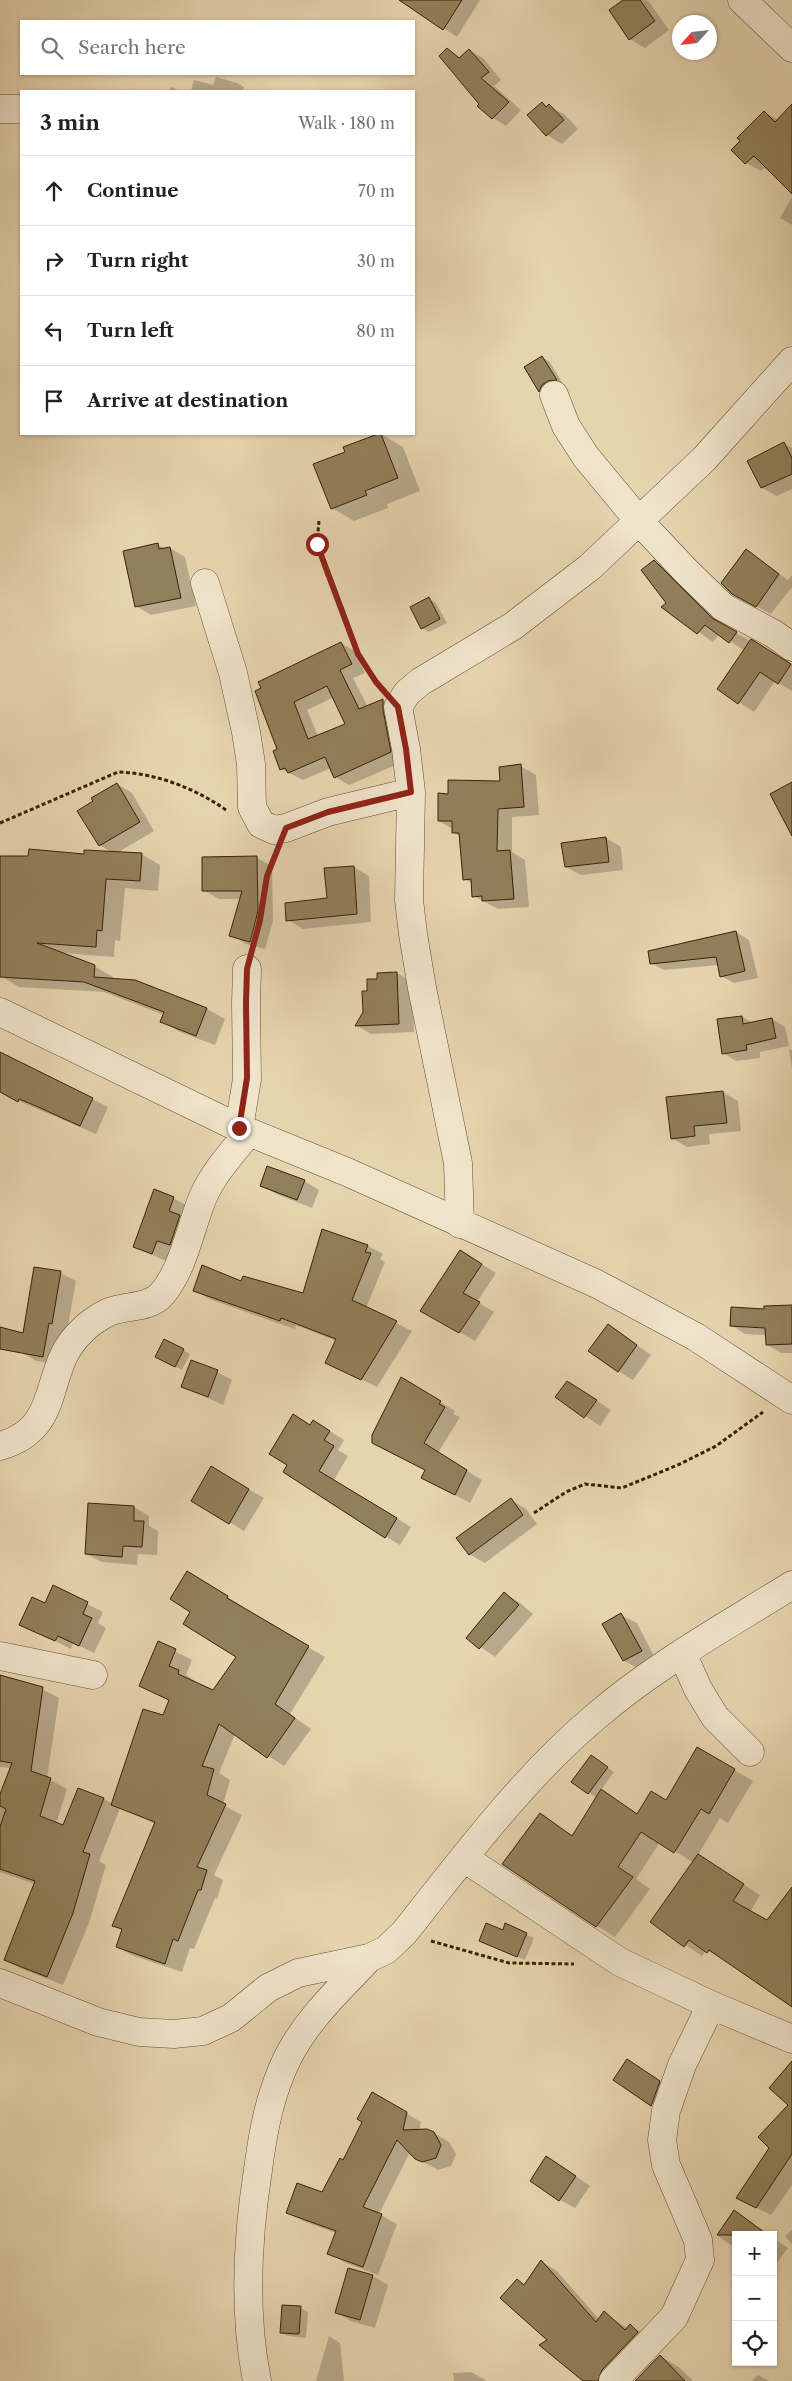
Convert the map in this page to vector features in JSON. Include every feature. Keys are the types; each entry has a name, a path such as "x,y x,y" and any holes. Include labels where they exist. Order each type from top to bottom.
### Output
{"street":[{"path":"742,0 792,48"},
{"path":"0,109 20,109"},
{"path":"460,1224 458,1163 422,988 409,900 411,792 406,749 398,707 407,693 420,682 483,646 590,567 704,459 792,361"},
{"path":"554,395 566,426 586,457 639,521 722,607 774,634 792,647"},
{"path":"205,584 233,673 246,732 251,764 252,807 274,826 411,792"},
{"path":"0,1446 13,1443 29,1433 46,1411 63,1354 81,1332 108,1312 144,1305 161,1296 175,1274 204,1195 244,1130 247,1078 247,969"},
{"path":"0,1012 244,1130 348,1172 614,1293 696,1337 789,1398"},
{"path":"0,1983 98,2022 139,2032 174,2034 203,2031 231,2018 268,1988 298,1973 369,1958 386,1950 404,1933 464,1858 536,1775 593,1718 682,1653 792,1585"},
{"path":"682,1653 698,1689 715,1717 750,1752"},
{"path":"0,1656 93,1675"},
{"path":"464,1858 620,1962 712,2005 792,2039"},
{"path":"257,2381 251,2350 247,2288 254,2194 269,2103 288,2057 314,2016 369,1958"},
{"path":"614,2381 674,2317 700,2260 698,2240 666,2165 662,2140 666,2111 682,2065 712,2005"}],"path":[{"path":"319,521 317,544 358,654 376,682 398,707"},
{"path":"0,823 118,772 139,772 168,781 214,802 243,820 274,826 260,920 247,969"},
{"path":"534,1514 566,1492 585,1484 622,1488 680,1464 716,1446 789,1398"},
{"path":"404,1933 509,1963 554,1965 620,1962"}],"building":[{"path":"399,0 462,0 443,30"},
{"path":"623,0 640,0 655,21 629,40 609,10"},
{"path":"447,48 459,58 469,49 489,72 481,78 509,102 492,119 477,106 479,104 439,56"},
{"path":"542,102 546,107 549,104 564,120 546,136 527,115"},
{"path":"792,104 792,194 754,156 745,164 731,150 740,141 737,138 764,111 775,122"},
{"path":"542,356 557,380 548,381 542,385 539,392 524,367"},
{"path":"375,435 381,435 398,478 365,491 367,495 331,509 313,464 345,452 343,447"},
{"path":"784,442 792,458 792,474 761,488 747,461"},
{"path":"158,543 159,549 170,547 181,598 135,607 123,551"},
{"path":"746,549 779,574 756,607 732,594 721,583"},
{"path":"654,560 712,618 737,632 729,643 705,625 697,634 661,607 666,603 641,570"},
{"path":"429,597 440,619 421,629 410,607"},
{"path":"751,639 791,664 778,684 760,672 738,704 717,689"},
{"path":"341,642 352,664 340,670 359,709 383,699 383,710 391,752 334,778 325,757 288,773 285,768 280,770 273,751 277,749 255,691 261,688 258,682","holes":["327,686 345,724 308,739 294,702"]},
{"path":"521,764 524,807 498,809 497,851 510,850 514,899 482,901 482,896 472,897 471,879 463,880 459,833 452,833 452,821 438,821 438,793 448,794 448,780 500,781 499,767"},
{"path":"792,782 792,836 770,794"},
{"path":"117,783 140,822 99,846 77,811 93,801 91,798"},
{"path":"606,837 609,862 565,867 561,843"},
{"path":"29,849 84,854 84,850 142,853 140,881 106,879 102,931 97,930 96,947 37,943 95,965 94,977 135,980 207,1008 196,1036 160,1022 164,1012 84,982 0,977 0,856 28,856"},
{"path":"257,856 258,911 250,942 229,936 242,891 202,891 202,857"},
{"path":"354,866 357,914 286,921 285,903 327,898 324,868"},
{"path":"736,931 745,971 720,977 716,957 650,964 648,951"},
{"path":"397,972 399,1024 355,1026 363,1012 362,991 367,991 367,979 377,979 377,973"},
{"path":"742,1016 743,1024 772,1018 776,1038 746,1045 747,1050 722,1054 717,1019"},
{"path":"0,1052 93,1098 80,1126 19,1099 18,1102 0,1092"},
{"path":"723,1091 727,1123 694,1126 695,1136 671,1139 666,1097"},
{"path":"267,1166 305,1180 297,1200 260,1186"},
{"path":"154,1189 174,1197 169,1211 180,1215 170,1245 157,1241 152,1254 133,1247"},
{"path":"322,1229 368,1245 365,1252 371,1253 352,1300 397,1321 361,1380 325,1363 336,1339 281,1318 280,1321 193,1291 202,1265 241,1281 243,1276 303,1293"},
{"path":"460,1250 482,1264 463,1293 480,1302 459,1333 420,1311"},
{"path":"34,1267 61,1271 52,1324 49,1323 43,1357 0,1349 0,1327 23,1333"},
{"path":"792,1305 792,1344 766,1345 765,1328 730,1326 731,1307 764,1309 764,1306"},
{"path":"608,1324 637,1345 618,1372 588,1351"},
{"path":"164,1339 184,1349 175,1367 155,1357"},
{"path":"191,1360 218,1370 208,1397 181,1387"},
{"path":"401,1377 441,1401 439,1404 445,1407 424,1443 467,1470 455,1495 421,1478 425,1470 372,1443 372,1435"},
{"path":"567,1381 597,1400 584,1418 555,1397"},
{"path":"293,1414 310,1425 313,1420 330,1431 324,1440 334,1446 319,1471 397,1518 385,1538 283,1472 287,1465 269,1454"},
{"path":"211,1466 249,1489 229,1524 191,1501"},
{"path":"511,1498 523,1515 469,1555 456,1538"},
{"path":"88,1503 134,1506 134,1521 144,1521 142,1547 123,1546 122,1557 85,1554"},
{"path":"187,1571 228,1596 227,1598 309,1646 275,1704 295,1718 267,1758 219,1724 202,1766 214,1769 207,1795 226,1804 197,1867 207,1870 201,1890 198,1890 178,1941 173,1939 165,1964 116,1947 122,1929 112,1926 155,1822 111,1805 143,1709 163,1715 169,1700 139,1686 158,1641 176,1649 169,1666 179,1670 178,1674 213,1690 236,1657 183,1624 190,1612 170,1599"},
{"path":"53,1585 88,1602 83,1614 92,1618 79,1646 58,1636 55,1641 19,1625 32,1597 45,1603"},
{"path":"504,1592 519,1605 479,1649 466,1638"},
{"path":"621,1613 642,1651 623,1661 602,1624"},
{"path":"0,1675 43,1687 31,1771 51,1778 40,1816 63,1825 78,1788 104,1798 83,1852 90,1854 73,1913 47,1977 4,1960 35,1881 0,1869 0,1827 6,1809 0,1806 0,1794 12,1763 0,1761"},
{"path":"697,1747 735,1769 709,1814 701,1809 674,1853 641,1832 618,1867 633,1877 596,1927 502,1864 540,1813 572,1836 601,1789 637,1814 651,1791 666,1800"},
{"path":"591,1755 608,1767 588,1794 571,1782"},
{"path":"698,1854 744,1884 733,1901 767,1920 792,1887 792,2007 709,1950 707,1953 689,1940 684,1947 650,1922"},
{"path":"486,1923 503,1930 505,1923 527,1933 517,1957 479,1941"},
{"path":"627,2059 660,2081 651,2106 613,2080"},
{"path":"792,2061 792,2154 756,2208 736,2198 769,2148 758,2137 788,2105 769,2088"},
{"path":"372,2092 407,2112 403,2130 427,2129 434,2132 441,2145 436,2158 422,2162 415,2159 397,2140 363,2207 382,2214 363,2267 327,2254 336,2231 286,2213 297,2183 322,2192 340,2158 343,2160 362,2122 357,2119"},
{"path":"546,2156 576,2176 559,2201 530,2181"},
{"path":"734,2210 763,2231 732,2231 732,2235 717,2235"},
{"path":"541,2260 596,2322 604,2311 625,2330 630,2324 638,2332 602,2370 598,2381 583,2381 539,2345 547,2340 500,2298 517,2279 524,2285"},
{"path":"348,2268 373,2275 360,2320 335,2313"},
{"path":"282,2305 301,2306 299,2334 280,2333"},
{"path":"660,2355 685,2381 635,2381"}],"route":[{"path":"239,1128 247,1078 247,969 260,920 267,876 286,828 328,812 411,792 406,749 398,707 376,682 358,654 317,544"}]}
